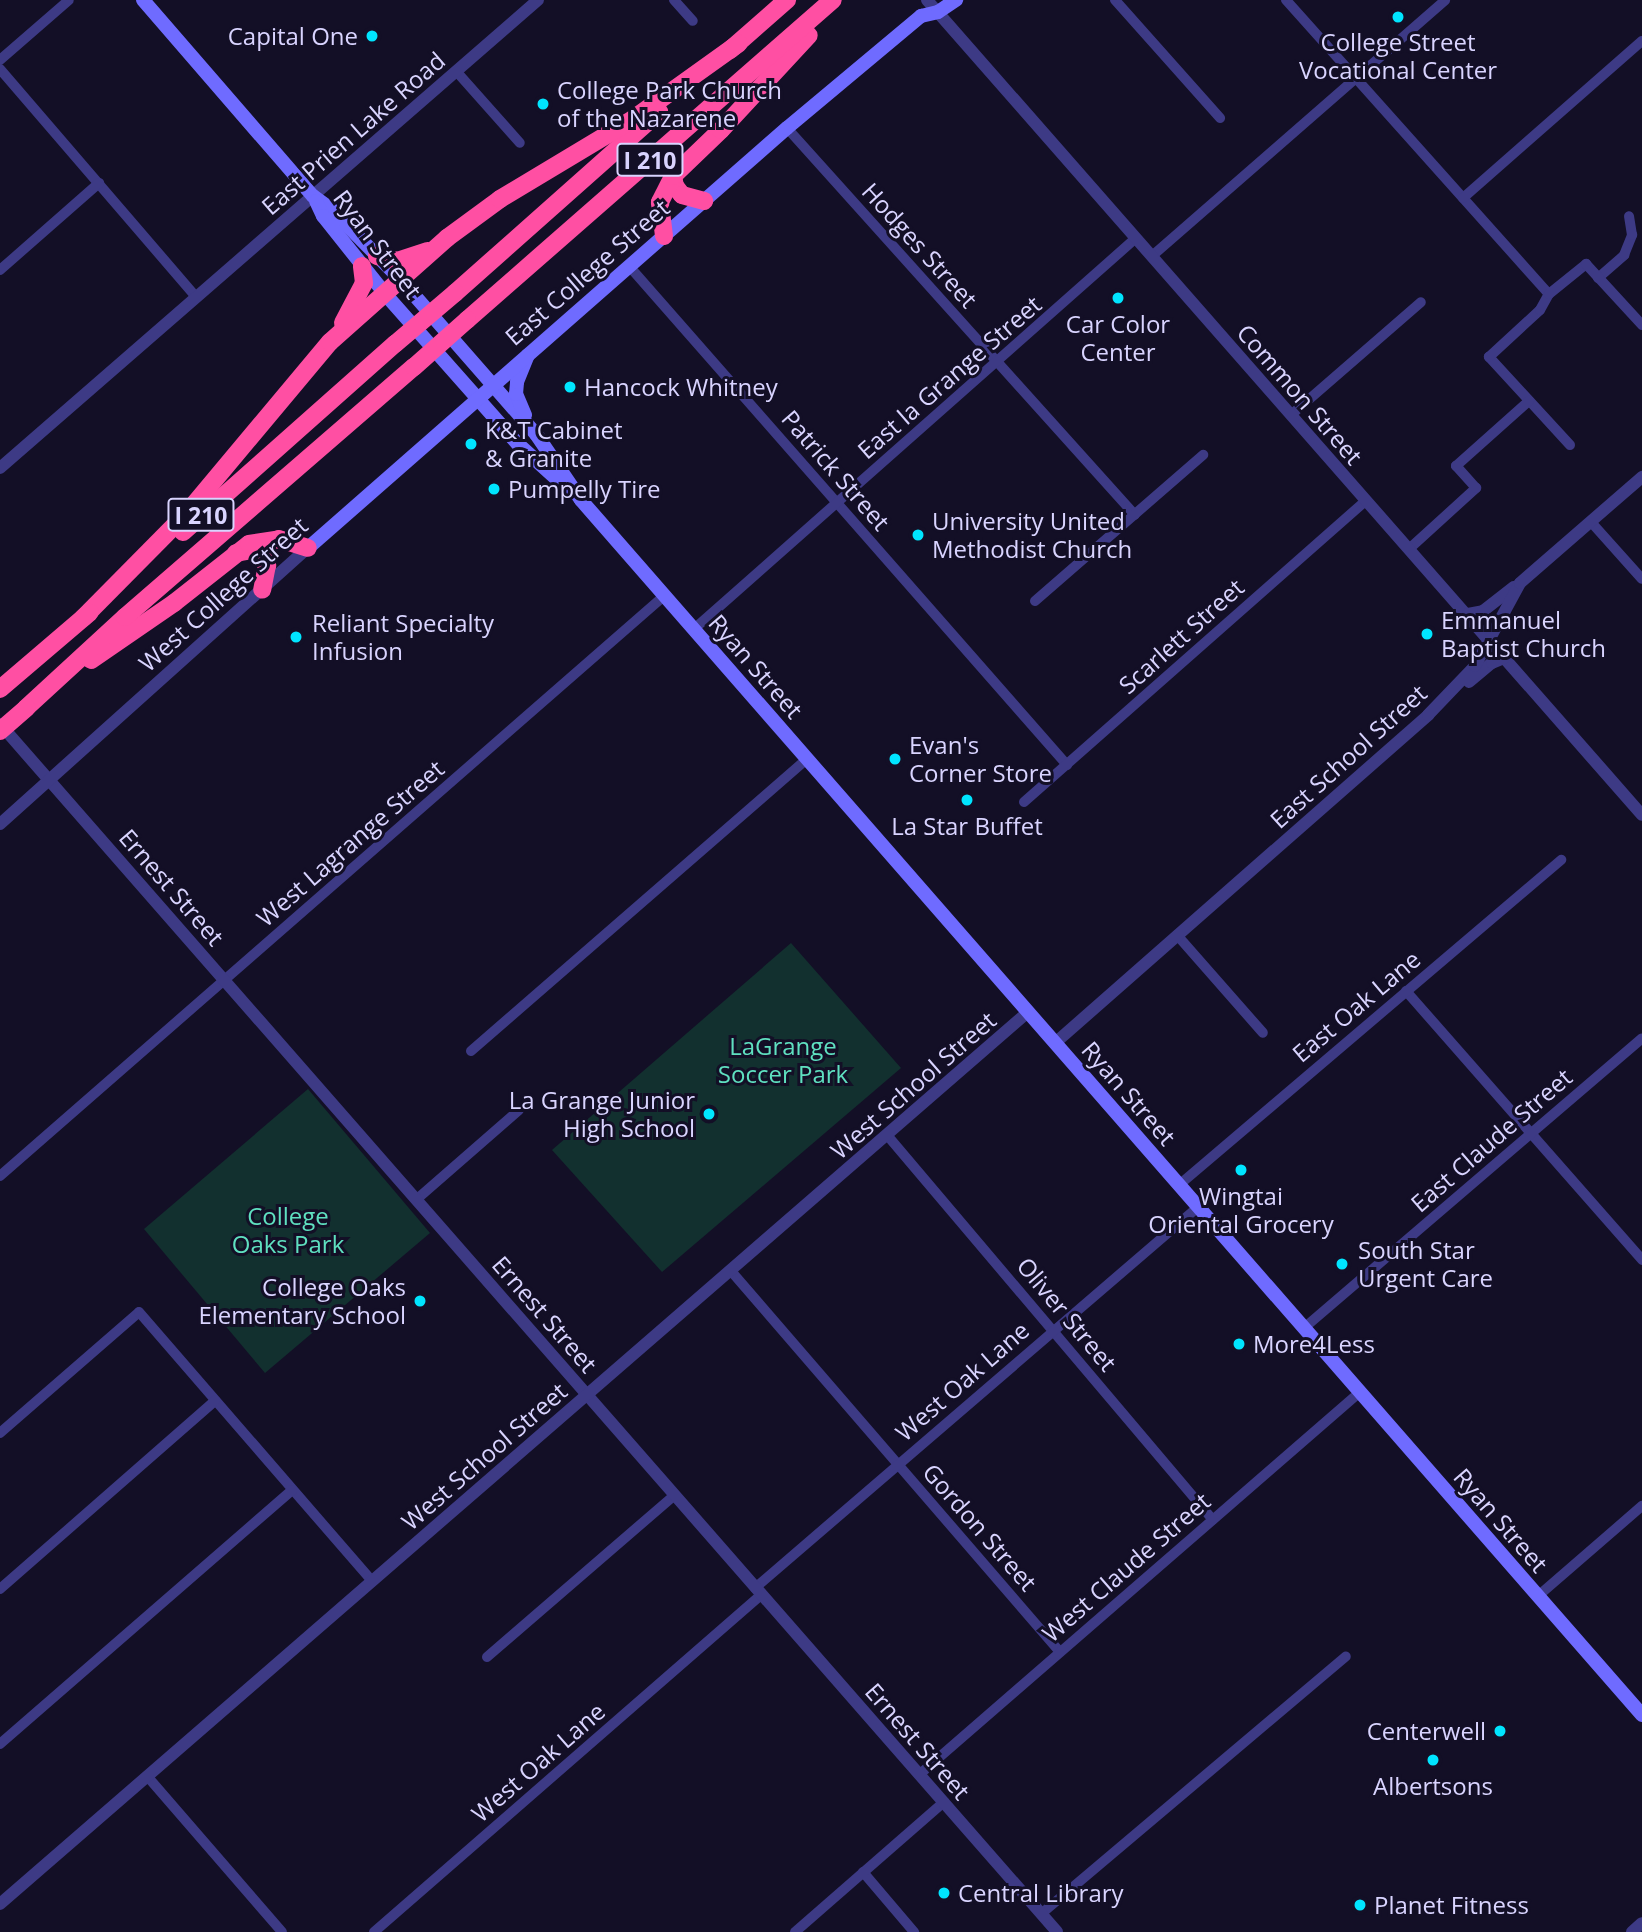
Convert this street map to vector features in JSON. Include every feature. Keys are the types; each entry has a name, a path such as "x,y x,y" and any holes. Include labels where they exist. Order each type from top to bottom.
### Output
{"highway":[{"name":"I 210","path":"3,687 787,0"},
{"name":"I 210","path":"0,731 135,608 833,0"},
{"path":"664,236 660,202 673,176 721,130 843,0"},
{"path":"323,351 447,238 500,199 633,119 739,43"},
{"path":"673,176 675,186 682,195 704,201"},
{"path":"83,618 186,514 323,351 359,298 370,261 410,259 447,238"},
{"path":"42,694 174,603 249,544 279,539 308,548"},
{"path":"236,553 251,550 264,556 267,565 262,590"}],"main road":[{"name":"Ryan Street","path":"143,0 313,196 331,209 370,261 386,295 518,444 581,500"},
{"name":"East College Street","path":"477,398 920,16 938,12 956,0"},
{"name":"Ryan Street","path":"370,261 401,280 536,434 581,500 1642,1715"},
{"path":"530,351 517,382 516,394 536,434"},
{"name":"West College Street","path":"308,548 477,398"}],"street":[{"path":"0,60 69,0"},
{"name":"East Prien Lake Road","path":"0,468 538,0"},
{"path":"674,0 692,21"},
{"name":"Common Street","path":"927,0 1642,815"},
{"path":"1115,0 1220,118"},
{"path":"1286,0 1549,294"},
{"path":"1152,256 1445,0"},
{"path":"1464,198 1642,41"},
{"path":"0,69 196,297"},
{"path":"456,71 520,143"},
{"name":"Hodges Street","path":"787,128 1135,515"},
{"path":"0,270 99,183"},
{"path":"1598,278 1624,255 1632,235 1629,216"},
{"name":"East la Grange Street","path":"694,629 1136,238"},
{"path":"1570,445 1489,357 1540,310 1549,294 1586,264 1642,325"},
{"name":"Patrick Street","path":"629,266 1067,765"},
{"path":"1292,415 1421,302"},
{"path":"1409,549 1476,488 1456,466 1529,401"},
{"path":"1035,601 1203,456"},
{"name":"East School Street","path":"1055,1043 1428,715 1475,666 1520,583 1642,477"},
{"name":"Scarlett Street","path":"1024,802 1366,500"},
{"path":"1591,522 1642,579"},
{"name":"West College Street","path":"0,824 308,548"},
{"path":"1468,614 1483,611 1520,583"},
{"name":"West Lagrange Street","path":"0,1176 664,596"},
{"path":"1428,715 1492,663 1504,659"},
{"name":"Ernest Street","path":"0,724 1057,1932"},
{"path":"471,1051 807,759"},
{"name":"East Oak Lane","path":"1179,1185 1561,860"},
{"path":"1177,935 1263,1033"},
{"path":"1406,991 1642,1260"},
{"name":"West School Street","path":"0,1905 1028,1012"},
{"name":"East Claude Street","path":"1304,1328 1642,1038"},
{"path":"417,1199 519,1110"},
{"name":"Oliver Street","path":"887,1135 1213,1520"},
{"name":"West Oak Lane","path":"374,1932 758,1592 898,1464 1198,1207"},
{"name":"Gordon Street","path":"731,1271 1060,1652"},
{"path":"0,1433 139,1312 372,1581"},
{"name":"West Claude Street","path":"920,1774 1360,1392"},
{"path":"0,1588 215,1401"},
{"path":"0,1744 292,1490"},
{"path":"487,1657 675,1495"},
{"path":"1538,1596 1642,1506"},
{"path":"1041,1914 1346,1656"},
{"path":"147,1776 282,1932"},
{"path":"794,1932 944,1802"},
{"path":"863,1872 914,1932"},
{"path":"1632,1932 1642,1923"}],"green space":[{"name":"LaGrange Soccer Park","path":"791,943 901,1068 662,1272 552,1150"},
{"name":"College Oaks Park","path":"308,1089 430,1233 265,1373 144,1229"}],"place":[{"name":"College Street Vocational Center","path":"1398,17"},
{"name":"Capital One","path":"372,36"},
{"name":"College Park Church of the Nazarene","path":"543,104"},
{"name":"Car Color Center","path":"1118,298"},
{"name":"Hancock Whitney","path":"570,387"},
{"name":"K&T Cabinet & Granite","path":"471,444"},
{"name":"Pumpelly Tire","path":"494,489"},
{"name":"University United Methodist Church","path":"918,535"},
{"name":"Emmanuel Baptist Church","path":"1427,634"},
{"name":"Reliant Specialty Infusion","path":"296,637"},
{"name":"Evan's Corner Store","path":"895,759"},
{"name":"La Star Buffet","path":"967,800"},
{"name":"La Grange Junior High School","path":"709,1114"},
{"name":"Wingtai Oriental Grocery","path":"1241,1170"},
{"name":"South Star Urgent Care","path":"1342,1264"},
{"name":"College Oaks Elementary School","path":"420,1301"},
{"name":"More4Less","path":"1239,1344"},
{"name":"Centerwell","path":"1500,1731"},
{"name":"Albertsons","path":"1433,1760"},
{"name":"Central Library","path":"944,1893"},
{"name":"Planet Fitness","path":"1360,1905"}]}
